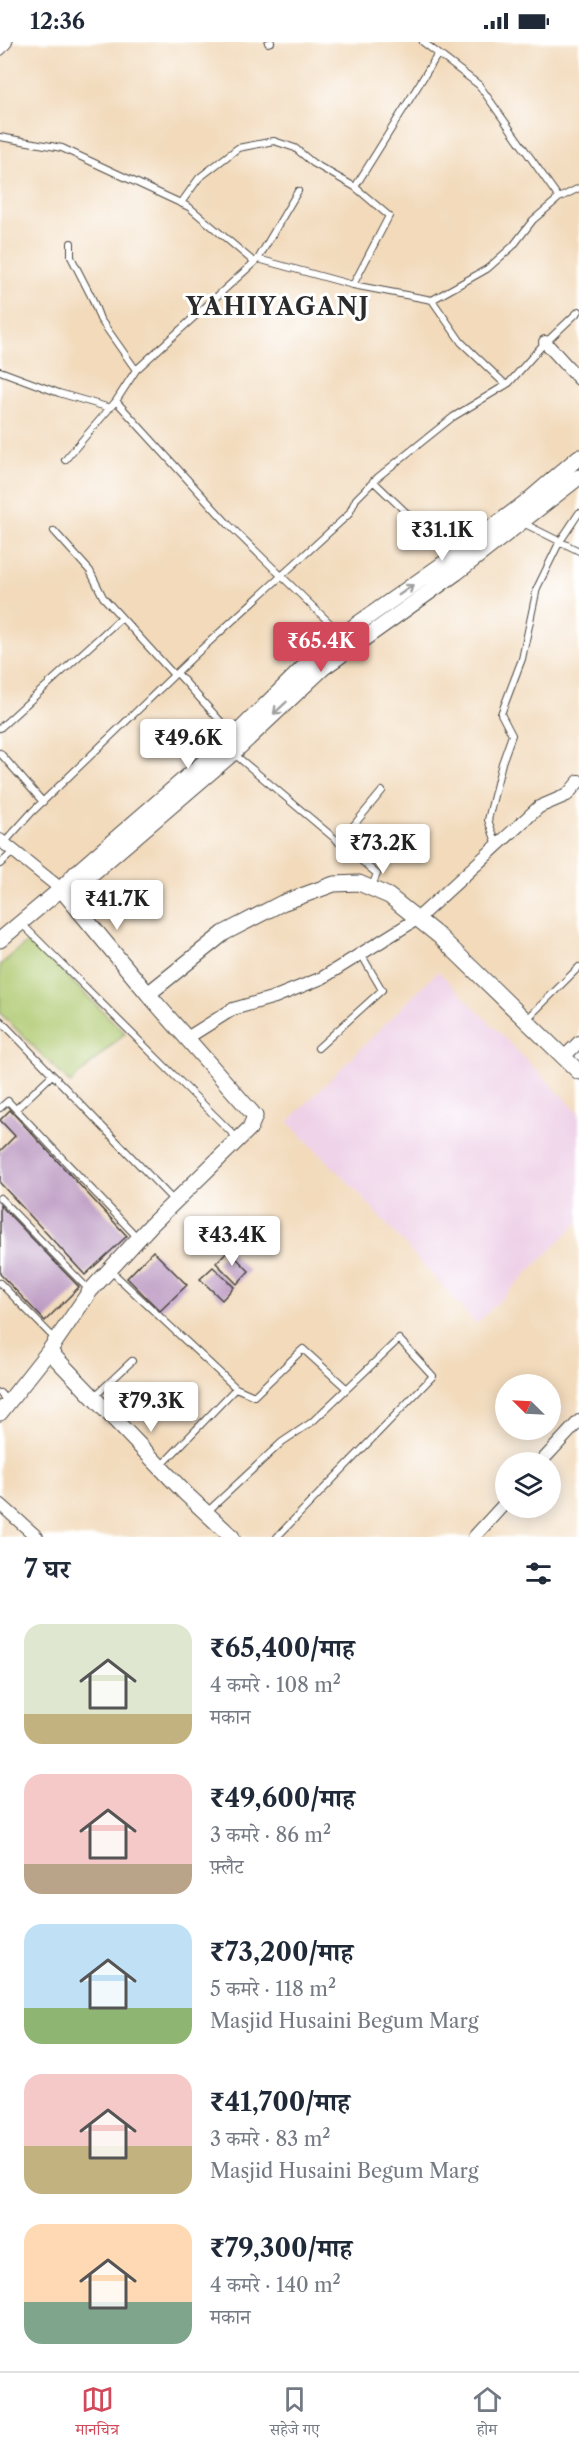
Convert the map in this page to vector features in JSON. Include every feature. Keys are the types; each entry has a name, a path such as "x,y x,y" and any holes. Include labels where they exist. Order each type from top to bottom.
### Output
{"street":[{"path":"0,49 6,42"},
{"path":"545,342 579,379"},
{"path":"0,940 61,889 75,874 234,735 312,659 530,500 579,457"},
{"path":"61,889 81,883 232,753 323,668 456,573 579,477"},
{"path":"187,1038 232,1009 275,997 322,978 417,919 539,807 567,795 579,781"},
{"path":"3,1403 53,1346 90,1292 175,1202 250,1128 255,1116 147,994 61,889 6,845"},
{"path":"147,994 224,933 282,903 334,884 359,883 389,896 440,937 579,1072"},
{"path":"564,1058 579,1042"},
{"path":"53,1346 94,1397 160,1467 232,1537"},
{"path":"550,1452 579,1421"},
{"path":"0,1504 37,1537"},
{"path":"474,1537 495,1514"}],"lane":[{"path":"423,42 479,85 559,198"},
{"path":"355,187 438,54"},
{"path":"0,137 62,148 181,202 256,260 353,285 432,300 487,269 513,246 533,220 559,198 579,188"},
{"path":"181,202 200,178 238,148 274,141 295,148 313,163 355,187 389,216 353,285"},
{"path":"65,460 116,401 136,370 256,260 298,191"},
{"path":"71,243 71,257 100,319 136,370"},
{"path":"432,300 461,342 506,384"},
{"path":"0,864 6,845 43,802 175,674 349,514 356,499 373,482 453,417 506,384 545,342 579,311"},
{"path":"0,371 59,393 110,408"},
{"path":"116,401 280,578 342,635"},
{"path":"373,482 453,557"},
{"path":"498,845 488,820 502,763 513,735 501,714 522,658 537,588 559,543 579,513"},
{"path":"522,522 559,543 579,551"},
{"path":"54,531 90,571 103,597 121,618 234,735"},
{"path":"0,728 121,618"},
{"path":"0,753 43,802"},
{"path":"232,753 377,874 371,888"},
{"path":"339,843 382,791"},
{"path":"21,923 238,1140"},
{"path":"318,1048 382,990 361,954"},
{"path":"526,1020 579,967"},
{"path":"0,1020 175,1202"},
{"path":"16,1109 52,1075"},
{"path":"0,1108 8,1101 139,1239"},
{"path":"0,1198 90,1292"},
{"path":"110,1270 236,1388 254,1396 303,1349 346,1388"},
{"path":"0,1283 53,1346"},
{"path":"207,1513 282,1442 312,1422 399,1339 433,1376 277,1537"},
{"path":"94,1397 132,1361"},
{"path":"160,1467 236,1388"}],"shaded area":[{"path":"438,971 579,1113 579,1222 476,1324 354,1188 288,1122"}],"green space":[{"path":"30,940 125,1033 70,1083 0,1013 0,965"}],"building":[{"path":"10,1110 127,1236 85,1275 0,1183 0,1151 15,1136 0,1120"},
{"path":"0,1205 79,1287 45,1321 0,1274"},
{"path":"228,1250 249,1271 237,1284 216,1263"},
{"path":"153,1251 187,1285 160,1311 127,1278"},
{"path":"213,1267 234,1287 222,1300 200,1279"}],"district":[{"name":"YAHIYAGANJ","path":"278,306"}]}
